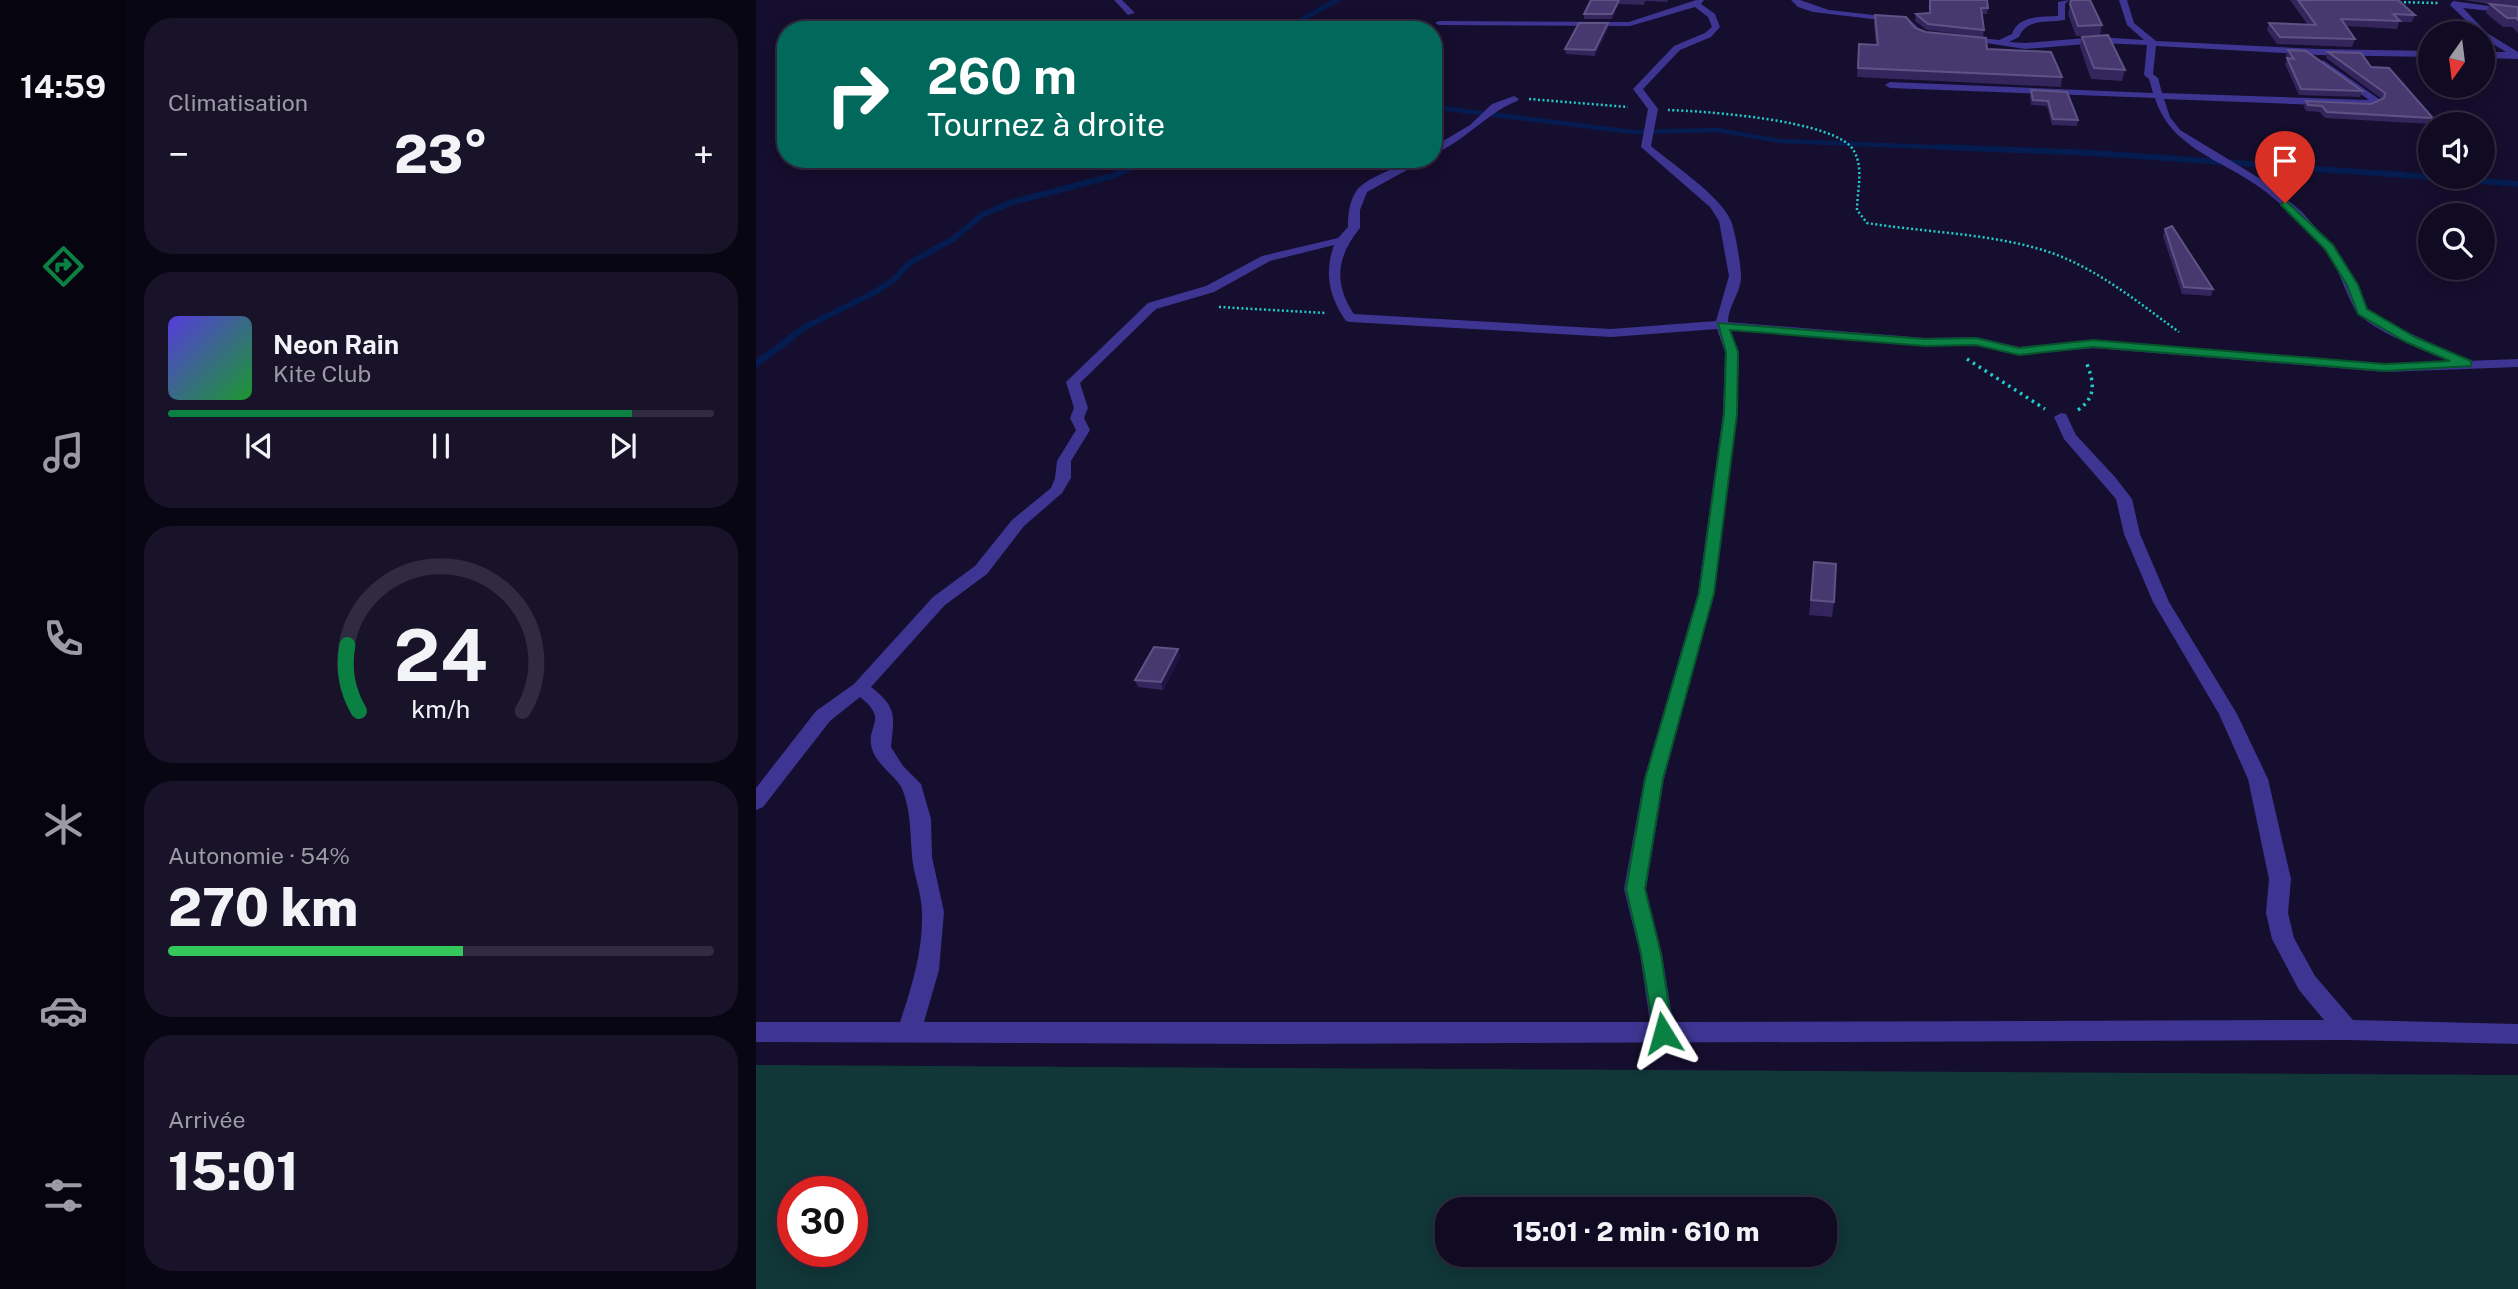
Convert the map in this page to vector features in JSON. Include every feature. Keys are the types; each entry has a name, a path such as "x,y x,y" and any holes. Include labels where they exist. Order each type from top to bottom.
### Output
{"street":[{"path":"1118,0 1131,13"},
{"path":"1794,0 1801,7 1830,13 1909,21 1919,33 1925,35 2000,43 2042,46 2082,40 2152,41 2306,51 2418,54"},
{"path":"2000,43 2016,35 2018,28 2028,21 2062,18 2061,4 2065,0"},
{"path":"2123,0 2124,14 2130,26 2152,41"},
{"path":"1442,23 1630,24 1698,2 1712,16 1716,27 1708,35 1677,48 1640,85 1639,92 1653,110 1646,147 1699,190 1725,220 1735,276 1733,289 1724,305 1722,326 1732,352 1730,414 1706,593 1654,779 1635,889 1651,954 1663,1033"},
{"path":"2453,3 2518,12"},
{"path":"2453,3 2470,21"},
{"path":"2152,41 2147,68 2165,117 2177,132 2265,186 2298,214 2332,251 2352,285 2362,311 2411,339 2467,364"},
{"path":"2496,42 2517,55"},
{"path":"1890,85 2290,103 2369,104 2376,101 2306,51"},
{"path":"2496,54 2517,55"},
{"path":"1442,146 1473,127 1497,104 1514,99"},
{"path":"756,802 822,716 860,688 939,601 981,570 1018,523 1057,490 1063,478 1064,461 1083,430 1077,418 1080,401 1073,390 1073,382 1137,318 1152,306 1210,289 1266,258 1342,240 1354,228 1354,210 1362,190 1405,168"},
{"path":"1342,240 1333,282 1340,305 1350,318 1611,333 1688,324 1959,343 1984,342 2019,351 2093,344 2206,351 2385,368 2518,363"},
{"path":"2061,417 2069,436 2124,499 2132,534 2161,602 2233,725 2258,779 2274,845 2280,879 2277,913 2283,939 2307,983 2347,1030"},
{"path":"860,688 882,705 885,717 881,748 895,771 911,784 924,840 922,857 933,912 928,970 909,1032"},
{"path":"756,1032 1663,1033 2347,1030 2518,1034"}],"path":[{"path":"2392,2 2453,3"},
{"path":"1514,99 1607,103 1653,110 1749,115 1837,135 1853,149 1859,166 1857,210 1867,223 1971,236 2039,249 2112,285 2206,351"},
{"path":"1210,307 1310,310 1350,318"},
{"path":"1959,343 1964,356 1972,363 2019,395 2061,417 2091,403 2094,395 2088,366 2080,351 2093,344"}],"green space":[{"path":"756,1065 2518,1075 2518,1289 756,1289"}],"building":[{"path":"1591,0 1619,0 1612,14 1584,14"},
{"path":"1930,0 1987,0 1988,8 1981,8 1984,30 1928,24 1916,14 1930,13"},
{"path":"2071,0 2090,0 2102,25 2078,26"},
{"path":"2298,0 2398,0 2415,15 2393,14 2400,21 2341,19 2355,39 2280,37 2269,23 2316,25"},
{"path":"2490,4 2518,7 2518,20 2507,18"},
{"path":"1875,15 1906,17 1915,28 1926,32 1986,38 1987,49 2051,52 2062,77 1858,68 1859,44 1878,45"},
{"path":"1579,23 1608,23 1595,50 1565,49"},
{"path":"2108,35 2125,70 2094,68 2082,37"},
{"path":"2288,50 2306,51 2362,91 2301,89 2287,58 2294,59"},
{"path":"2328,52 2361,53 2371,67 2389,68 2428,112 2418,112 2418,117 2327,112 2322,106 2308,105 2306,101 2371,104 2384,98 2385,93"},
{"path":"2031,90 2067,92 2078,120 2053,119 2048,101 2033,100"},
{"path":"2172,226 2213,289 2184,287 2165,229"},
{"path":"1814,562 1836,564 1834,602 1811,600"},
{"path":"1154,647 1178,649 1161,682 1135,680"}],"waterway":[{"path":"1299,21 1337,0"},
{"path":"1442,108 1633,132 1718,130 1780,141 1985,149"},
{"path":"1939,147 2094,153 2418,176"},
{"path":"790,338 805,327 877,291 896,278 908,264 953,239 982,215 1010,203 1116,175 1130,168"},
{"path":"2495,182 2518,184"},
{"path":"756,364 792,337"}],"route":[{"path":"1663,1033 1651,954 1635,889 1654,779 1706,593 1709,553 1729,426 1733,367 1732,352 1722,326 1925,342 1976,341 2005,350 2019,351 2046,346 2093,344 2317,360 2385,368 2467,364 2411,339 2362,311 2352,285 2329,248 2285,203"}]}
